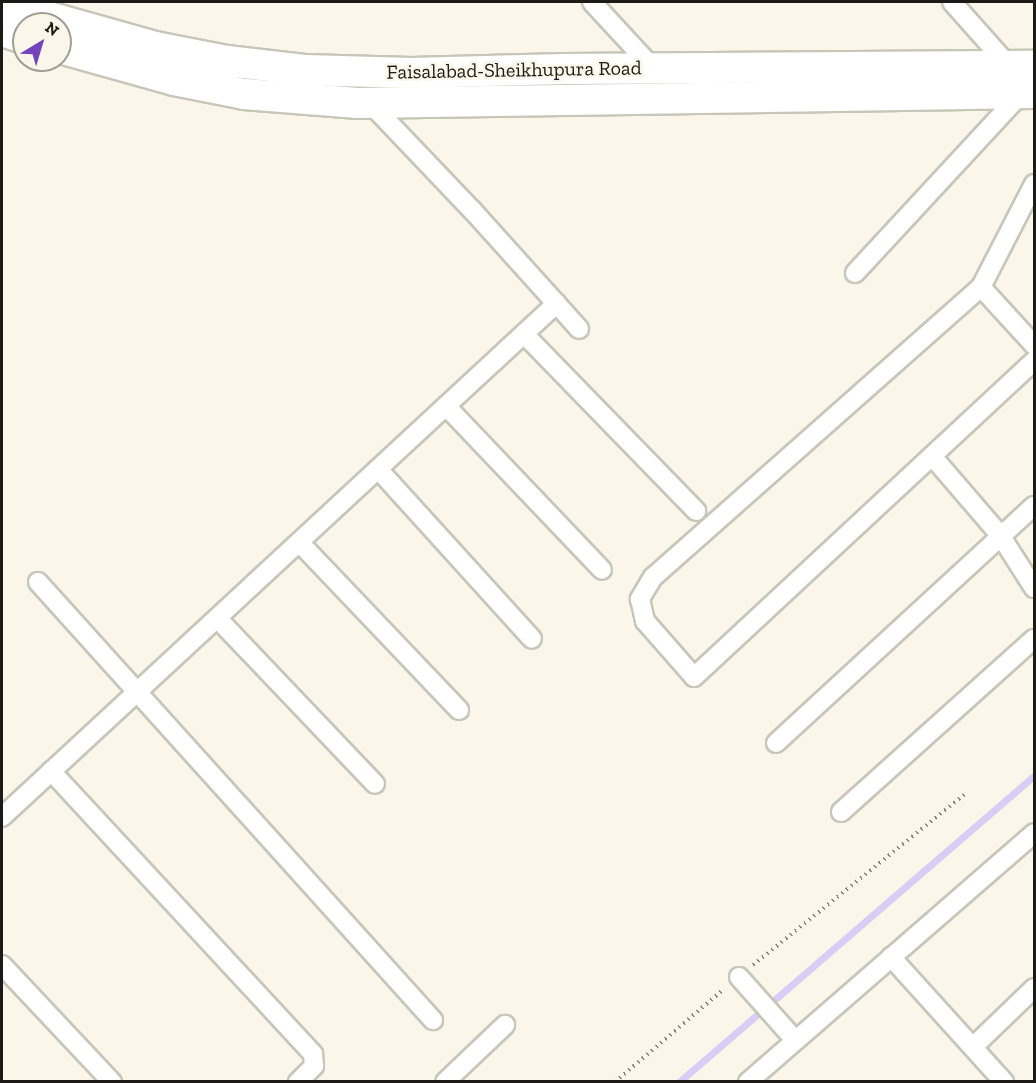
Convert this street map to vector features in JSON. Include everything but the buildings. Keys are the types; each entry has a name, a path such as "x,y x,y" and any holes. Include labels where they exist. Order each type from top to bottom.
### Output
{"highway":[{"name":"Faisalabad-Sheikhupura Road","path":"2,4 155,47 227,61 306,70 411,73 653,68 1022,66"},
{"name":"Faisalabad-Sheikhupura Road","path":"72,51 174,80 244,94 370,102 1028,93"}],"street":[{"path":"592,2 653,68"},
{"path":"952,2 1022,66"},
{"path":"855,273 1028,93"},
{"path":"370,102 579,329"},
{"path":"1035,184 981,287 653,577 640,599 645,621 694,677 1035,361"},
{"path":"981,287 1035,345"},
{"path":"2,818 557,303"},
{"path":"524,334 696,511"},
{"path":"446,406 602,570"},
{"path":"932,456 1000,535 1035,588"},
{"path":"378,469 532,639"},
{"path":"776,743 1000,535 1035,506"},
{"path":"299,542 459,710"},
{"path":"39,582 433,1020"},
{"path":"217,618 375,784"},
{"path":"841,812 1035,639"},
{"path":"51,771 313,1054 314,1066 298,1082"},
{"path":"748,1082 1035,833"},
{"path":"891,957 1004,1082"},
{"path":"2,965 112,1082"},
{"path":"738,977 795,1040"},
{"path":"973,1047 1035,988"},
{"path":"445,1082 505,1025"}],"path":[{"path":"615,1082 738,977 965,794"}],"waterway":[{"path":"679,1082 1034,776"}]}
